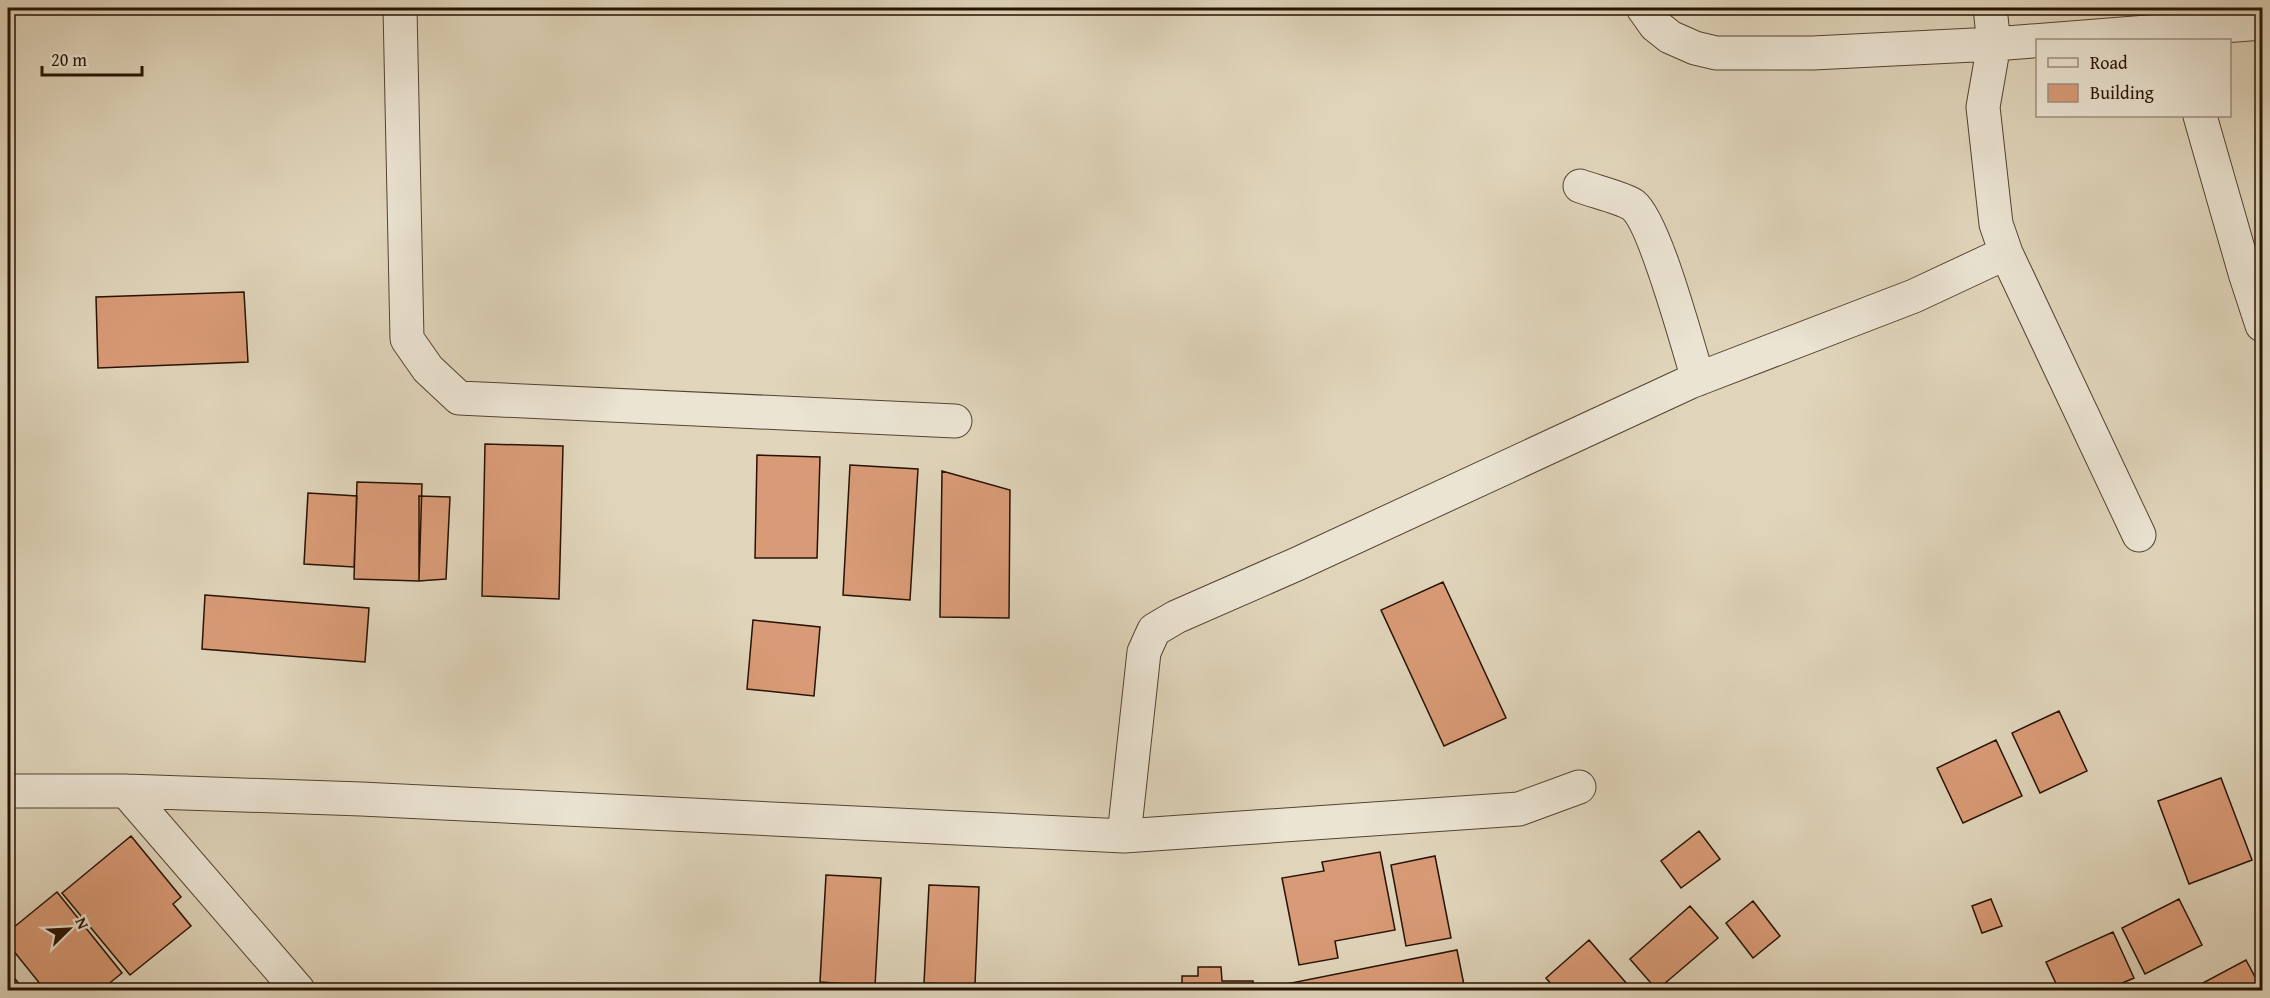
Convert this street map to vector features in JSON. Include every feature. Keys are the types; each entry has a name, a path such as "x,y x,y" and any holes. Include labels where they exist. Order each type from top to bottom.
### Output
{"street":[{"path":"399,8 407,339 428,369 459,398 955,420"},
{"path":"1642,8 1655,25 1670,37 1695,48 1716,53 1813,53 2036,42"},
{"path":"1990,8 1994,44 1983,107 1996,224 2006,253 2139,535"},
{"path":"2086,39 2179,34 2262,23"},
{"path":"2200,117 2262,325"},
{"path":"1581,186 1633,205 1643,218 1658,250 1698,379"},
{"path":"1124,836 1144,652 1154,630 1176,617 1297,564 1532,453 1698,379 1914,296 2006,253"},
{"path":"8,791 361,798 1124,836 1519,809 1579,787"},
{"path":"126,792 298,990"}],"building":[{"path":"244,292 248,362 98,368 96,297"},
{"path":"485,444 563,446 559,599 482,596"},
{"path":"757,455 820,457 817,558 755,558"},
{"path":"850,465 918,469 910,600 843,595"},
{"path":"942,471 1010,490 1009,618 940,617"},
{"path":"357,482 422,484 419,581 354,579"},
{"path":"308,493 357,496 354,567 304,564"},
{"path":"419,496 450,497 446,579 419,581"},
{"path":"2259,562 2262,562 2262,623 2260,623"},
{"path":"1443,582 1506,718 1444,746 1381,610"},
{"path":"205,595 369,608 365,662 202,649"},
{"path":"753,620 820,627 814,696 747,689"},
{"path":"2059,711 2087,771 2040,793 2012,733"},
{"path":"1996,740 2022,796 1963,823 1937,768"},
{"path":"2221,778 2252,860 2189,884 2158,801"},
{"path":"1699,831 1720,859 1681,888 1661,861"},
{"path":"131,836 181,897 173,904 191,926 130,975 62,893"},
{"path":"1380,852 1395,930 1335,941 1338,958 1299,965 1282,878 1324,871 1322,862"},
{"path":"1435,856 1451,938 1406,946 1391,865"},
{"path":"826,875 881,878 875,986 820,982"},
{"path":"929,885 979,887 975,985 924,983"},
{"path":"57,892 122,973 101,990 45,990 8,944 8,932"},
{"path":"1991,899 2002,926 1982,933 1972,906"},
{"path":"2179,899 2202,945 2145,974 2122,928"},
{"path":"1753,901 1780,936 1753,958 1726,923"},
{"path":"1690,906 1718,938 1657,990 1630,959"},
{"path":"2113,932 2134,978 2106,990 2059,990 2046,962"},
{"path":"1589,940 1627,984 1619,990 1556,990 1546,978"},
{"path":"1457,950 1464,985 1433,990 1271,990 1271,987"},
{"path":"2246,960 2262,990 2201,990 2199,985"},
{"path":"1198,967 1221,967 1222,981 1253,981 1253,990 1182,990 1182,976 1198,976"},
{"path":"8,970 24,990 8,990"}]}
